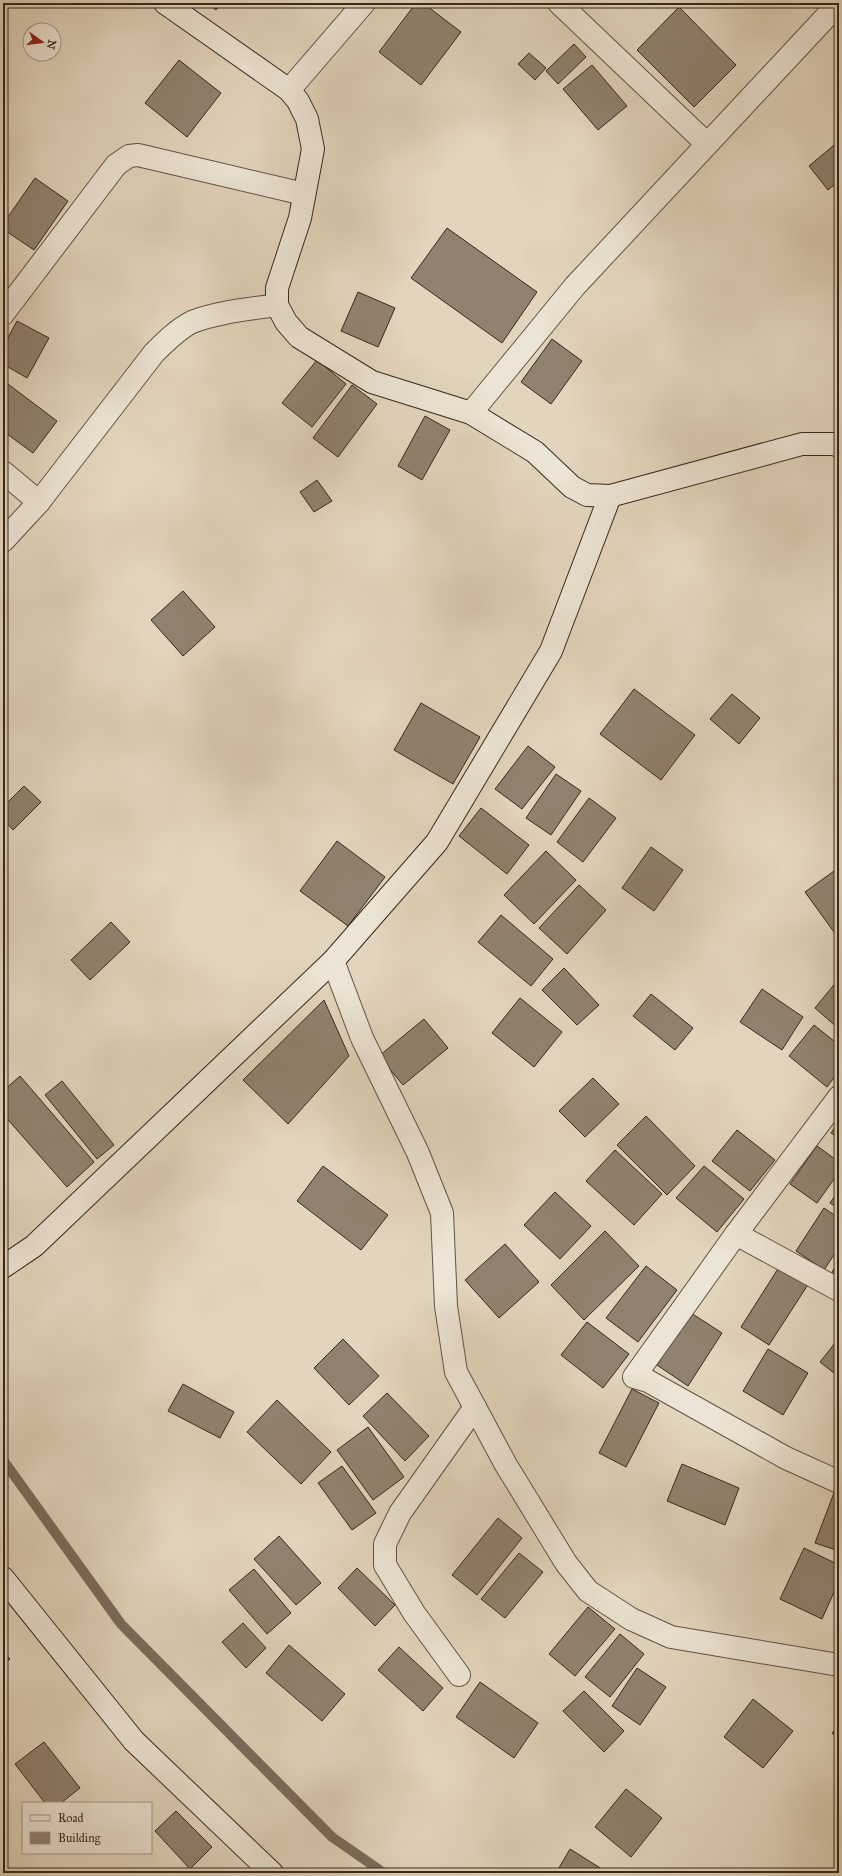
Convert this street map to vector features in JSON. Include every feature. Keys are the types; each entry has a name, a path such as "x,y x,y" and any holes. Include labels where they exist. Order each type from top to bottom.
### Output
{"street":[{"path":"165,3 289,90 298,100 307,119 313,149 300,218 278,288 277,304 286,322 299,337 372,382 471,413 534,452 572,487 588,495 610,496 802,444 834,444 839,446"},
{"path":"289,90 364,3"},
{"path":"559,3 706,144"},
{"path":"471,413 575,286 839,3"},
{"path":"3,314 116,165 129,156 138,155 304,194"},
{"path":"3,540 39,502 154,353 172,336 192,322 277,304"},
{"path":"3,472 39,502"},
{"path":"3,1267 34,1246 333,961 437,842 552,651 610,496"},
{"path":"333,961 362,1038 418,1153 442,1213 446,1306 456,1372 506,1465 566,1563 588,1591 631,1619 671,1636 839,1665"},
{"path":"839,1097 736,1234 634,1377 648,1381 786,1458 839,1482"},
{"path":"736,1234 839,1290"},
{"path":"458,1675 414,1613 386,1565 385,1544 400,1513 475,1407"},
{"path":"3,1578 134,1741 272,1873"}],"building":[{"path":"207,3 221,3 216,10"},
{"path":"416,3 423,3 461,32 421,85 379,52"},
{"path":"679,7 736,65 694,107 637,50"},
{"path":"574,44 586,57 558,84 546,71"},
{"path":"529,53 546,68 535,80 518,64"},
{"path":"179,60 221,93 187,137 145,103"},
{"path":"592,65 627,106 598,130 563,89"},
{"path":"839,141 839,181 828,190 809,166"},
{"path":"35,178 68,201 34,250 3,229 3,224"},
{"path":"447,228 537,292 502,343 411,278"},
{"path":"358,292 395,308 378,347 341,331"},
{"path":"17,321 49,338 27,378 3,364 3,347"},
{"path":"552,339 582,361 551,404 521,382"},
{"path":"317,360 346,384 312,427 282,403"},
{"path":"8,384 57,421 33,453 3,431 3,391"},
{"path":"352,385 377,404 338,457 313,438"},
{"path":"425,416 450,430 422,480 398,466"},
{"path":"317,480 332,501 314,512 300,492"},
{"path":"183,591 215,627 183,656 151,620"},
{"path":"634,689 695,735 661,780 600,734"},
{"path":"732,694 760,718 739,744 710,719"},
{"path":"421,703 480,737 453,784 394,750"},
{"path":"528,746 555,767 522,809 495,789"},
{"path":"556,774 581,791 551,835 526,818"},
{"path":"24,786 41,802 13,830 3,819 3,807"},
{"path":"589,798 616,818 583,862 557,842"},
{"path":"481,808 529,845 507,874 459,836"},
{"path":"337,841 385,877 348,926 300,891"},
{"path":"651,847 683,870 654,911 622,888"},
{"path":"546,851 576,880 534,924 504,895"},
{"path":"834,871 839,878 839,939 805,892"},
{"path":"579,885 606,910 567,954 539,928"},
{"path":"501,915 553,959 531,986 478,942"},
{"path":"111,922 130,942 90,980 71,960"},
{"path":"564,968 599,1005 577,1025 542,990"},
{"path":"837,981 839,983 839,1029 815,1008"},
{"path":"762,989 803,1017 782,1050 740,1022"},
{"path":"651,994 693,1028 675,1050 633,1016"},
{"path":"520,998 562,1032 534,1067 492,1033"},
{"path":"324,1000 349,1056 288,1124 243,1080"},
{"path":"424,1019 448,1048 403,1085 379,1056"},
{"path":"814,1025 839,1045 839,1071 827,1087 789,1056"},
{"path":"20,1076 94,1162 67,1187 3,1114 3,1091"},
{"path":"593,1078 619,1104 585,1137 559,1111"},
{"path":"62,1081 114,1145 97,1159 45,1095"},
{"path":"646,1116 695,1166 667,1195 617,1145"},
{"path":"839,1121 839,1138 831,1133"},
{"path":"737,1130 775,1160 750,1191 712,1161"},
{"path":"817,1146 839,1162 839,1172 817,1203 790,1184"},
{"path":"615,1150 662,1194 634,1225 586,1181"},
{"path":"323,1166 388,1215 361,1250 297,1201"},
{"path":"704,1166 744,1199 717,1232 676,1198"},
{"path":"839,1190 839,1209 830,1203"},
{"path":"555,1192 591,1226 560,1259 524,1225"},
{"path":"824,1208 839,1218 839,1247 824,1270 796,1251"},
{"path":"605,1231 639,1266 584,1320 551,1285"},
{"path":"505,1244 539,1282 499,1318 465,1280"},
{"path":"839,1259 839,1281 830,1276"},
{"path":"781,1264 809,1283 769,1345 741,1327"},
{"path":"646,1266 677,1290 638,1342 606,1318"},
{"path":"691,1313 722,1333 688,1386 657,1365"},
{"path":"587,1322 629,1354 603,1388 561,1355"},
{"path":"839,1338 839,1377 820,1362"},
{"path":"343,1339 379,1376 349,1405 314,1368"},
{"path":"768,1349 808,1373 783,1415 743,1391"},
{"path":"183,1384 234,1412 220,1438 168,1411"},
{"path":"632,1389 659,1403 626,1467 599,1453"},
{"path":"387,1393 429,1436 405,1461 363,1416"},
{"path":"277,1400 331,1452 301,1484 247,1432"},
{"path":"368,1427 404,1477 373,1500 337,1450"},
{"path":"682,1464 739,1488 725,1525 667,1501"},
{"path":"342,1466 376,1513 352,1530 318,1483"},
{"path":"835,1490 839,1491 839,1551 815,1543"},
{"path":"498,1518 522,1538 477,1595 452,1575"},
{"path":"279,1536 321,1583 296,1605 254,1559"},
{"path":"804,1548 839,1565 839,1581 822,1619 780,1599"},
{"path":"519,1553 543,1572 505,1618 481,1599"},
{"path":"357,1568 395,1605 375,1626 338,1588"},
{"path":"254,1569 291,1613 267,1634 229,1590"},
{"path":"588,1607 615,1629 575,1676 549,1654"},
{"path":"243,1623 266,1648 246,1668 222,1642"},
{"path":"620,1634 644,1654 610,1697 585,1677"},
{"path":"289,1645 345,1694 322,1721 266,1673"},
{"path":"399,1647 443,1688 423,1711 378,1670"},
{"path":"3,1651 10,1659 3,1665"},
{"path":"637,1668 666,1687 640,1725 612,1706"},
{"path":"480,1682 538,1723 514,1758 456,1717"},
{"path":"584,1691 624,1731 604,1752 563,1711"},
{"path":"753,1699 793,1731 763,1768 724,1737"},
{"path":"839,1725 839,1739 832,1733"},
{"path":"44,1742 80,1788 62,1802 44,1802 15,1764"},
{"path":"626,1789 662,1818 631,1857 595,1827"},
{"path":"176,1811 212,1847 190,1869 155,1831"},
{"path":"570,1849 605,1871 604,1873 556,1873"}],"waterway":[{"path":"3,1460 121,1624 332,1837 384,1873"}]}
